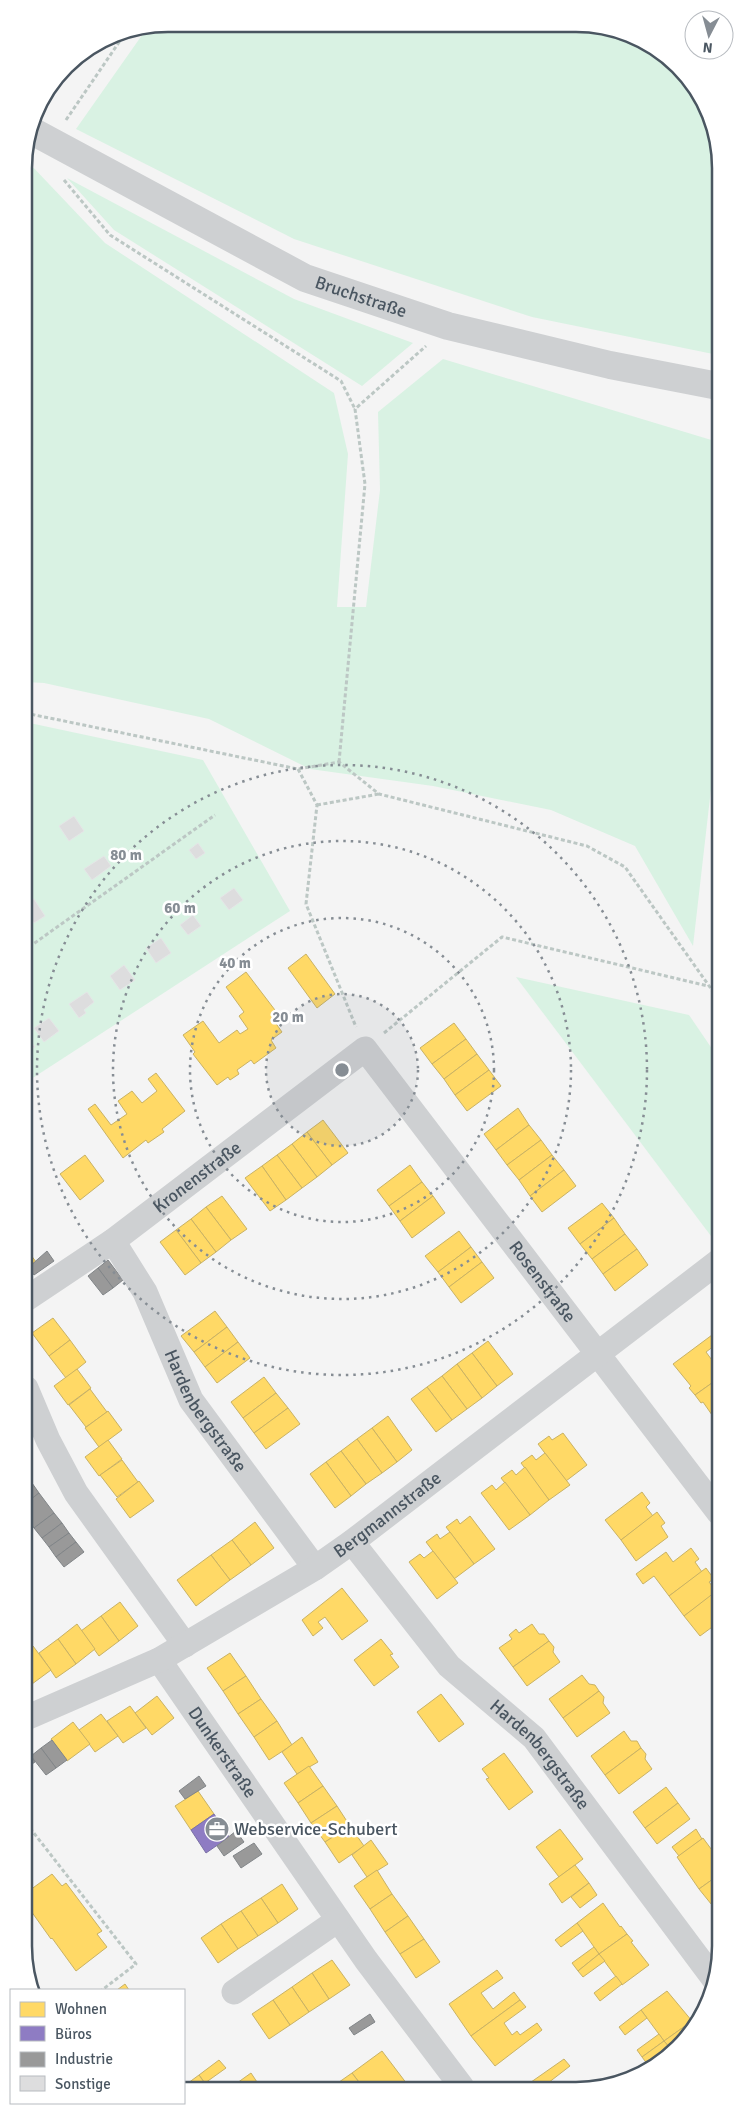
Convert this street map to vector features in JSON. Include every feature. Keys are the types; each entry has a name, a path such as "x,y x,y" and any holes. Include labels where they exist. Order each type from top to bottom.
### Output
{"street":[{"name":"Bruchstraße","path":"41,136 305,278 448,326 610,365 712,385"},
{"name":"Kronenstraße","path":"32,1295 113,1241 364,1049"},
{"name":"Rosenstraße","path":"364,1049 598,1352 711,1503"},
{"name":"Hardenbergstraße","path":"113,1241 145,1292 191,1400 315,1568"},
{"name":"Bergmannstraße","path":"32,1715 159,1660 315,1568 352,1542 598,1352 711,1268"},
{"path":"32,1403 48,1440 76,1493 185,1645"},
{"name":"Hardenbergstraße","path":"352,1542 449,1666 534,1738 709,1972"},
{"name":"Dunkerstraße","path":"159,1660 338,1920 458,2082"},
{"path":"234,1992 338,1920"}],"path":[{"path":"41,136 117,43"},
{"path":"62,178 110,235 342,381 355,409 365,484 339,762"},
{"path":"355,409 432,340"},
{"path":"33,715 298,770 339,762 379,794"},
{"path":"298,770 318,805 306,904 364,1049 502,937 708,986"},
{"path":"318,805 379,794 587,846 624,867 712,991"},
{"path":"33,944 216,814"},
{"path":"32,1831 136,1964 103,1989"}],"green space":[{"path":"168,32 576,32 602,35 619,40 644,51 672,72 689,93 704,125 709,142 712,168 712,354 532,317 294,239 76,129 142,36 151,34"},
{"path":"33,167 105,243 334,393 348,454 337,607 366,607 380,490 378,412 443,359 712,440 712,783 693,946 635,846 551,810 433,786 310,769 209,719 44,683 33,682"},
{"path":"67,178 294,299 413,343 362,386 114,230"},
{"path":"33,724 203,760 290,911 32,1078"},
{"path":"516,977 689,1015 712,1048 711,1237"}],"building: Wohnen":[{"path":"306,954 335,994 317,1008 288,968"},
{"path":"246,972 278,1014 272,1018 282,1032 271,1040 276,1048 254,1064 251,1060 237,1070 239,1074 230,1080 228,1077 217,1085 193,1054 195,1052 183,1035 203,1021 219,1043 237,1030 240,1034 248,1029 239,1016 244,1012 226,987"},
{"path":"454,1023 466,1039 432,1064 420,1048"},
{"path":"466,1039 477,1054 444,1079 432,1064"},
{"path":"477,1054 489,1070 455,1095 444,1079"},
{"path":"489,1070 501,1086 467,1111 455,1095"},
{"path":"156,1073 185,1111 162,1129 164,1132 148,1143 146,1140 123,1158 88,1109 95,1104 111,1125 127,1114 118,1101 132,1091 142,1103 157,1091 148,1079"},
{"path":"518,1108 529,1125 496,1150 484,1134"},
{"path":"323,1120 348,1153 332,1165 307,1132"},
{"path":"529,1125 541,1140 507,1165 496,1150"},
{"path":"307,1132 332,1165 317,1177 292,1144"},
{"path":"541,1140 552,1155 519,1180 507,1165"},
{"path":"292,1144 317,1177 302,1188 277,1155"},
{"path":"85,1155 104,1181 80,1200 60,1174"},
{"path":"277,1155 302,1188 286,1200 262,1166"},
{"path":"552,1155 564,1170 530,1196 519,1180"},
{"path":"410,1165 422,1182 389,1206 377,1190"},
{"path":"262,1166 286,1200 270,1211 245,1178"},
{"path":"564,1170 576,1186 542,1212 530,1196"},
{"path":"422,1182 433,1196 400,1221 389,1206"},
{"path":"222,1196 247,1229 231,1240 206,1207"},
{"path":"433,1196 445,1213 412,1238 400,1221"},
{"path":"602,1203 614,1218 580,1244 568,1228"},
{"path":"206,1207 231,1240 216,1252 191,1219"},
{"path":"614,1218 625,1234 592,1259 580,1244"},
{"path":"191,1219 216,1252 201,1263 176,1230"},
{"path":"176,1230 201,1263 185,1275 160,1242"},
{"path":"459,1231 471,1247 438,1272 425,1256"},
{"path":"625,1234 637,1249 603,1274 592,1259"},
{"path":"471,1247 482,1262 449,1287 438,1272"},
{"path":"637,1249 648,1265 615,1291 603,1274"},
{"path":"482,1262 494,1278 461,1303 449,1287"},
{"path":"215,1311 227,1327 194,1352 181,1336"},
{"path":"53,1318 70,1340 49,1356 32,1333"},
{"path":"227,1327 238,1342 205,1367 194,1352"},
{"path":"711,1335 711,1348 706,1352 711,1359 711,1383 695,1395 689,1388 691,1386 673,1364"},
{"path":"70,1340 86,1362 66,1378 49,1356"},
{"path":"488,1341 513,1374 497,1386 472,1353"},
{"path":"238,1342 250,1358 217,1383 205,1367"},
{"path":"472,1353 497,1386 482,1398 457,1364"},
{"path":"457,1364 482,1398 467,1409 442,1376"},
{"path":"77,1369 91,1388 68,1405 54,1386"},
{"path":"442,1376 467,1409 452,1420 427,1387"},
{"path":"264,1377 276,1393 243,1418 231,1402"},
{"path":"711,1383 711,1414 703,1402 701,1403 695,1395"},
{"path":"427,1387 452,1420 436,1432 411,1399"},
{"path":"90,1389 107,1412 86,1427 69,1405"},
{"path":"276,1393 288,1408 254,1433 243,1418"},
{"path":"288,1408 300,1424 266,1449 254,1433"},
{"path":"108,1411 122,1430 99,1447 85,1428"},
{"path":"388,1416 412,1450 397,1462 372,1428"},
{"path":"372,1428 397,1462 382,1473 357,1439"},
{"path":"563,1433 587,1465 566,1481 538,1444 549,1436 552,1440"},
{"path":"357,1439 382,1473 366,1484 341,1451"},
{"path":"108,1440 122,1459 99,1476 85,1457"},
{"path":"341,1451 366,1484 351,1496 326,1462"},
{"path":"545,1453 570,1485 549,1500 521,1463 532,1455 536,1460"},
{"path":"122,1460 138,1482 117,1497 100,1475"},
{"path":"326,1462 351,1496 335,1508 310,1474"},
{"path":"525,1467 549,1500 530,1515 501,1478 512,1470 516,1475"},
{"path":"139,1481 154,1501 130,1518 116,1499"},
{"path":"505,1482 530,1515 509,1530 481,1493 492,1485 496,1490"},
{"path":"642,1492 650,1503 646,1507 653,1516 621,1540 605,1520"},
{"path":"657,1512 665,1523 661,1526 668,1537 636,1561 621,1540"},
{"path":"470,1516 495,1549 474,1564 446,1527 457,1519 460,1524"},
{"path":"255,1522 274,1548 251,1565 232,1540"},
{"path":"450,1532 474,1564 454,1579 426,1542 437,1534 440,1539"},
{"path":"232,1540 251,1565 230,1580 211,1555"},
{"path":"691,1548 699,1559 695,1562 702,1572 669,1596 654,1576 643,1584 636,1574 666,1552 673,1562"},
{"path":"433,1551 458,1583 437,1599 409,1562 420,1554 424,1558"},
{"path":"211,1555 230,1580 196,1606 177,1580"},
{"path":"706,1568 711,1575 711,1581 709,1582 711,1585 711,1596 684,1616 669,1596"},
{"path":"342,1588 368,1621 342,1640 325,1617 318,1622 323,1628 313,1636 302,1620"},
{"path":"711,1595 711,1628 700,1636 684,1616"},
{"path":"120,1602 138,1626 119,1641 101,1616"},
{"path":"101,1616 119,1641 99,1656 81,1631"},
{"path":"77,1624 95,1649 76,1664 58,1639"},
{"path":"532,1624 539,1634 544,1634 549,1641 513,1667 499,1648 512,1639 509,1635 516,1629 519,1633"},
{"path":"58,1639 76,1664 56,1678 39,1653"},
{"path":"381,1639 393,1654 390,1655 399,1667 374,1686 354,1660"},
{"path":"549,1641 554,1647 553,1652 560,1662 527,1686 513,1667"},
{"path":"32,1647 51,1670 32,1684"},
{"path":"230,1653 246,1676 223,1691 207,1668"},
{"path":"582,1675 589,1684 595,1685 599,1691 563,1718 549,1699"},
{"path":"246,1676 261,1699 238,1714 223,1691"},
{"path":"599,1691 604,1697 603,1703 610,1713 577,1737 563,1718"},
{"path":"441,1694 464,1724 439,1742 417,1712"},
{"path":"157,1696 174,1718 152,1735 135,1713"},
{"path":"261,1699 277,1721 254,1737 238,1714"},
{"path":"130,1706 146,1728 123,1743 107,1721"},
{"path":"101,1714 118,1736 95,1752 79,1730"},
{"path":"277,1721 292,1745 269,1760 254,1737"},
{"path":"73,1722 90,1744 67,1761 51,1739"},
{"path":"624,1731 631,1741 637,1741 641,1748 605,1775 591,1756"},
{"path":"302,1737 318,1762 297,1774 282,1752"},
{"path":"641,1748 646,1754 645,1759 652,1769 619,1794 605,1775"},
{"path":"504,1753 533,1792 509,1810 486,1779 489,1778 482,1769"},
{"path":"309,1766 323,1786 298,1803 284,1783"},
{"path":"323,1786 337,1806 311,1823 298,1803"},
{"path":"666,1787 678,1803 645,1828 633,1812"},
{"path":"198,1791 214,1814 191,1830 175,1806"},
{"path":"678,1803 690,1819 657,1844 645,1828"},
{"path":"337,1806 350,1826 325,1842 311,1823"},
{"path":"350,1826 364,1846 339,1863 325,1842"},
{"path":"560,1829 583,1859 559,1877 536,1847"},
{"path":"696,1829 702,1839 679,1856 672,1847"},
{"path":"703,1838 711,1849 711,1880 699,1889 677,1857"},
{"path":"371,1840 388,1864 367,1877 352,1855"},
{"path":"575,1865 589,1883 562,1903 549,1884"},
{"path":"377,1870 392,1894 370,1909 354,1886"},
{"path":"52,1874 62,1886 66,1883 102,1931 97,1934 107,1947 76,1971 32,1912 32,1889"},
{"path":"711,1880 711,1904 699,1889"},
{"path":"589,1883 597,1895 580,1908 571,1897"},
{"path":"282,1884 298,1909 278,1923 261,1898"},
{"path":"392,1894 408,1916 385,1932 370,1909"},
{"path":"261,1898 278,1923 258,1936 241,1911"},
{"path":"603,1903 627,1934 599,1954 577,1923"},
{"path":"241,1911 258,1936 238,1949 221,1924"},
{"path":"408,1916 424,1939 400,1954 385,1932"},
{"path":"577,1923 583,1931 561,1947 555,1940"},
{"path":"221,1924 238,1949 218,1963 201,1938"},
{"path":"627,1934 649,1965 622,1985 599,1954"},
{"path":"424,1939 440,1962 416,1978 400,1954"},
{"path":"594,1947 599,1954 578,1971 572,1963"},
{"path":"599,1954 605,1961 583,1977 578,1971"},
{"path":"332,1960 350,1985 329,1999 312,1973"},
{"path":"497,1970 503,1978 481,1993 493,2009 514,1992 520,2000 471,2036 449,2004"},
{"path":"312,1973 329,1999 309,2012 292,1987"},
{"path":"616,1976 622,1984 600,2001 594,1993"},
{"path":"125,1984 128,1989 118,1989"},
{"path":"292,1987 309,2012 290,2025 273,2000"},
{"path":"667,1991 690,2019 685,2026 664,2041 641,2010"},
{"path":"273,2000 290,2025 269,2039 252,2014"},
{"path":"520,2000 526,2007 504,2023 512,2035 517,2031 520,2035 537,2023 542,2030 495,2066 471,2036"},
{"path":"641,2010 647,2018 625,2035 619,2027"},
{"path":"685,2026 668,2045 664,2041"},
{"path":"659,2034 664,2041 642,2057 637,2050"},
{"path":"664,2041 668,2045 646,2062 642,2057"},
{"path":"382,2051 405,2082 359,2082 352,2073"},
{"path":"564,2059 570,2066 549,2082 531,2082"},
{"path":"219,2060 226,2068 206,2082 199,2075"},
{"path":"251,2073 257,2082 238,2082"},
{"path":"352,2073 358,2081 357,2082 339,2082"},
{"path":"199,2075 204,2082 189,2082"}],"building: Büros":[{"path":"214,1814 229,1837 206,1853 191,1830"}],"building: Industrie":[{"path":"47,1251 54,1261 34,1275 32,1264"},
{"path":"108,1260 123,1280 113,1288 98,1268"},
{"path":"98,1268 113,1288 103,1295 88,1276"},
{"path":"32,1483 39,1493 32,1498"},
{"path":"39,1493 54,1513 34,1528 32,1525 32,1498"},
{"path":"54,1513 62,1523 42,1538 34,1528"},
{"path":"62,1523 69,1533 49,1547 42,1538"},
{"path":"69,1533 76,1542 56,1557 49,1547"},
{"path":"76,1542 84,1552 64,1567 56,1557"},
{"path":"52,1740 67,1760 56,1768 41,1748"},
{"path":"41,1748 56,1768 46,1775 32,1755"},
{"path":"199,1776 206,1786 185,1799 179,1791"},
{"path":"236,1831 244,1842 224,1856 217,1846"},
{"path":"254,1843 262,1854 241,1868 233,1856"},
{"path":"370,2014 375,2022 354,2035 349,2028"}],"building: Sonstige":[{"path":"74,816 84,831 69,841 59,826"},
{"path":"198,843 205,853 196,859 189,850"},
{"path":"104,856 111,866 92,880 84,869"},
{"path":"234,888 243,900 229,910 220,898"},
{"path":"34,899 45,916 34,923 33,921"},
{"path":"193,915 201,926 188,935 180,925"},
{"path":"161,938 171,953 156,963 146,948"},
{"path":"124,965 135,980 120,990 110,976"},
{"path":"87,992 94,1002 84,1010 86,1013 79,1018 69,1004"},
{"path":"49,1018 59,1031 44,1042 34,1028"}],"place":[{"name":"Webservice-Schubert","path":"217,1829"}]}
